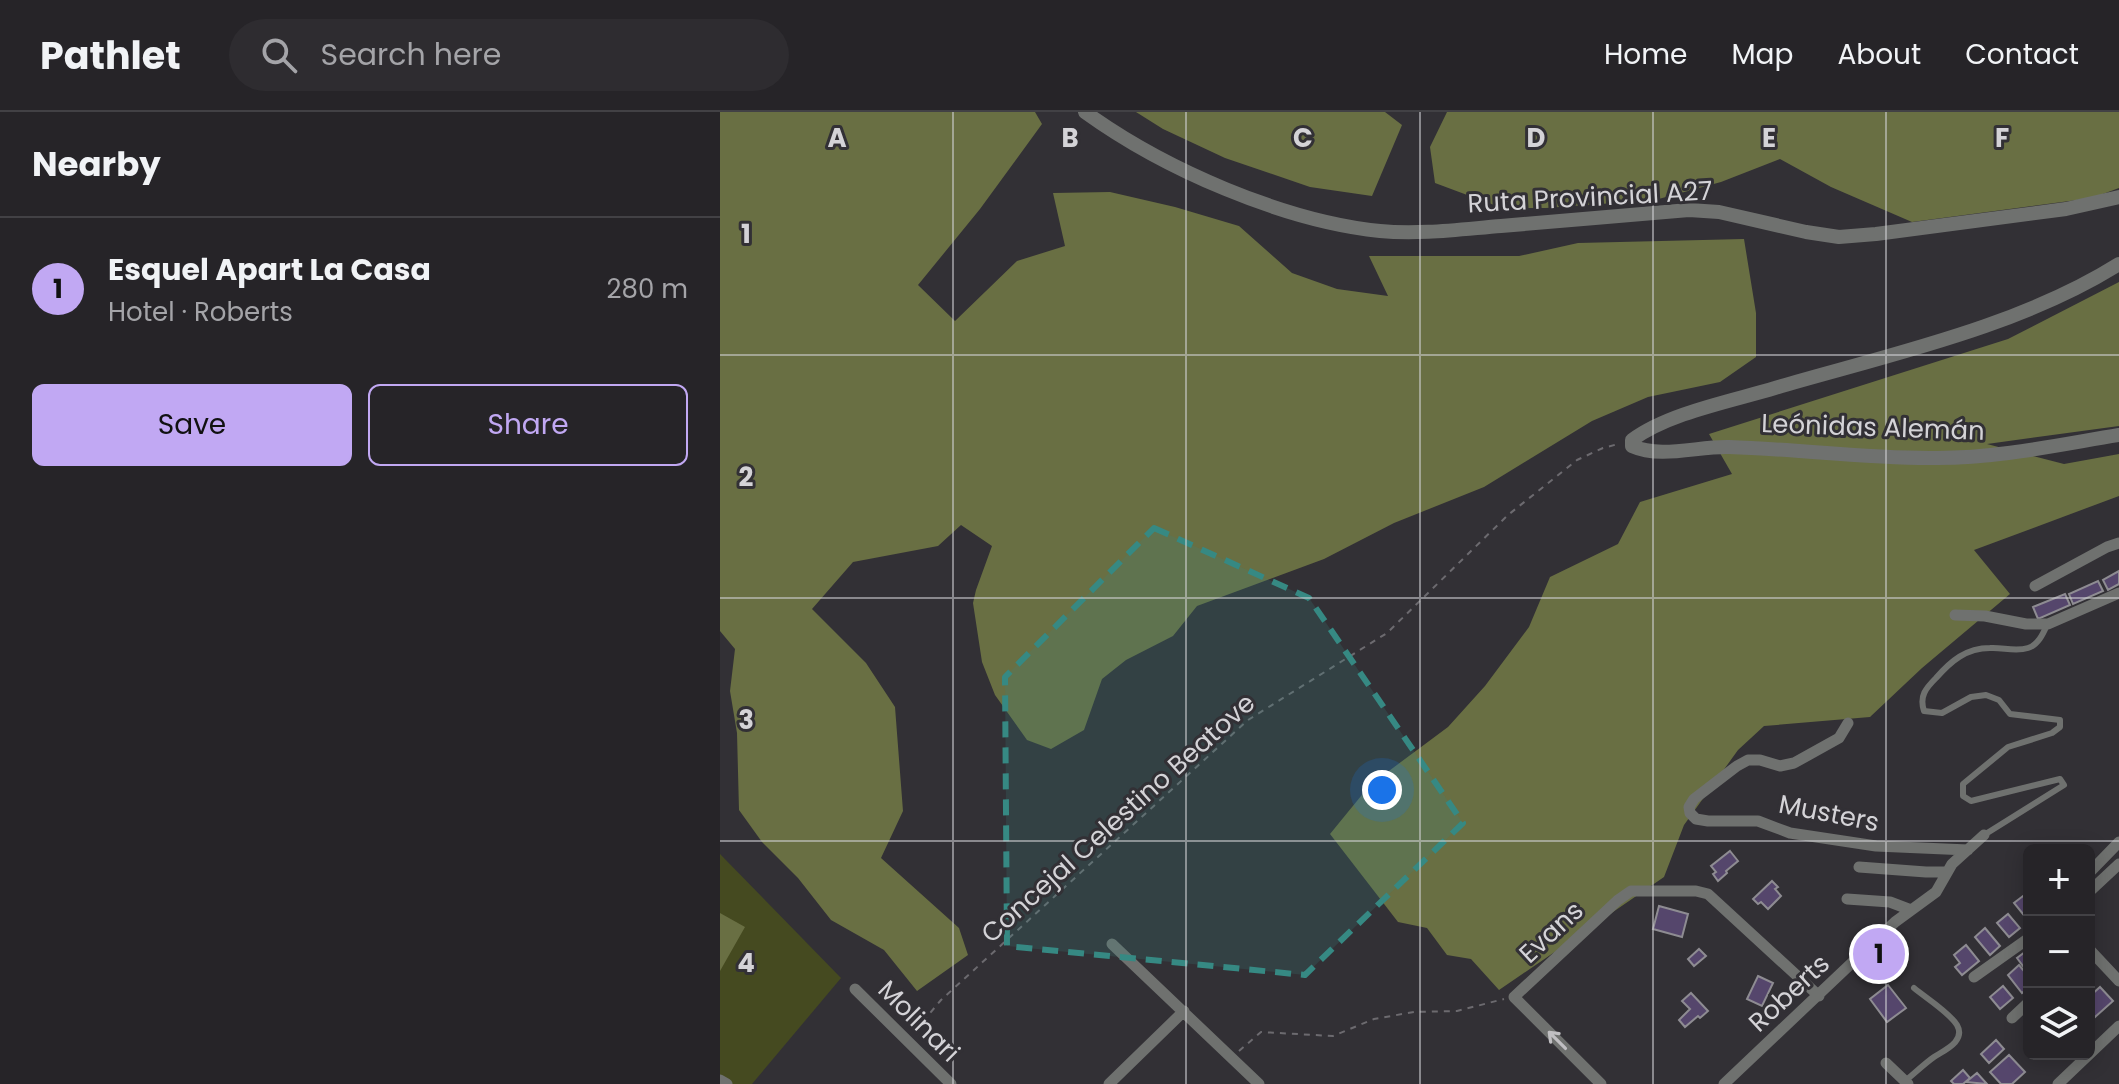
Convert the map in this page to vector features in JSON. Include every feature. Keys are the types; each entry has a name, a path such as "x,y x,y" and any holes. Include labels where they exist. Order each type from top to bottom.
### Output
{"street":[{"name":"Ruta Provincial A27","path":"1085,112 1170,164 1233,192 1328,222 1383,231 1447,230 1689,210 1719,212 1839,237 2066,209 2119,197"},
{"path":"1632,440 1641,433 1700,410 2018,314 2090,282 2119,264"},
{"name":"Leónidas Alemán","path":"1632,440 1632,446 1642,451 1779,448 1868,457 1937,458 2006,455 2119,435"},
{"path":"2035,586 2119,543"},
{"path":"1955,615 2048,624 2119,593"},
{"name":"Musters","path":"1848,723 1839,738 1794,763 1780,766 1748,760 1737,766 1694,799 1689,807 1690,813 1696,819 1758,821 1790,833 1876,846 1968,850"},
{"name":"Roberts","path":"1724,1084 1895,922 1936,892 1952,864 1984,835"},
{"path":"2095,867 2119,842"},
{"path":"2095,886 2119,864"},
{"path":"1859,867 1946,872"},
{"name":"Evans","path":"1514,997 1631,891 1696,891 1708,894 1819,996"},
{"path":"1847,899 1890,902 1911,910"},
{"path":"1974,977 2023,942"},
{"path":"1112,944 1259,1084"},
{"path":"2095,955 2119,981"},
{"name":"Molinari","path":"855,989 951,1084"},
{"path":"1514,997 1601,1084"},
{"path":"2012,1018 2023,1008"},
{"path":"1109,1084 1184,1011"},
{"path":"2058,1084 2119,1026"},
{"path":"1886,1063 1906,1082"},
{"path":"720,1080 727,1084"}],"lane":[{"path":"1984,835 2064,785 2060,779 1971,801 1963,796 1963,784 2008,747 2052,733 2060,727 2060,720 2010,714 1999,700 1986,695 1971,697 1942,713 1924,711 1921,702 1925,690 1951,661 1967,652 1988,648 2030,648 2041,638 2048,624"},
{"path":"1906,1082 1935,1056 1953,1046 1959,1036 1954,1021 1914,988"}],"path":[{"name":"Concejal Celestino Beatove","path":"907,1041 941,1000 1248,720 1387,633 1508,515 1577,460 1632,440"},
{"path":"1232,1057 1261,1032 1333,1036 1374,1019 1414,1012 1457,1011 1514,997"}],"highlighted area":[{"path":"1154,528 1309,598 1463,823 1305,975 1007,946 1005,677"}],"green space":[{"path":"720,112 1035,112 1042,124 980,209 918,285 955,321 1017,261 1065,246 1053,193 1110,192 1239,226 1292,273 1337,289 1388,296 1369,256 1519,256 1578,243 1744,239 1756,313 1756,357 1720,382 1648,397 1592,421 1484,487 1394,523 1324,559 1197,606 1173,636 1126,660 1102,679 1084,730 1051,749 1027,740 995,695 982,662 973,603 992,546 961,525 938,546 853,562 812,609 866,663 895,707 903,811 881,858 959,928 968,955 917,991 884,950 831,920 798,878 762,842 739,810 737,733 730,691 735,649 720,631"},
{"path":"1136,112 1385,112 1402,125 1372,196 1310,187 1225,158 1163,129"},
{"path":"1447,112 2119,112 2119,188 2092,198 1912,222 1831,187 1780,159 1721,182 1655,200 1502,208 1435,183 1430,147"},
{"path":"2119,282 2119,426 1987,444 2064,464 2119,454 2119,496 1974,550 2010,594 1922,668 1870,717 1764,726 1738,750 1684,825 1664,877 1499,990 1471,959 1447,955 1427,928 1398,922 1330,834 1370,785 1448,727 1485,686 1529,627 1550,577 1618,544 1640,502 1732,474 1709,434 2008,339"},
{"path":"720,854 841,978 752,1084 720,1084"},
{"path":"720,913 745,927 720,971"}],"building":[{"path":"2119,571 2119,584 2108,590 2103,580"},
{"path":"2098,581 2103,591 2073,604 2069,594"},
{"path":"2065,594 2070,605 2038,619 2033,607"},
{"path":"1730,851 1738,861 1718,881 1711,866"},
{"path":"1772,881 1781,896 1768,909 1753,899"},
{"path":"2023,896 2023,914 2014,903"},
{"path":"1659,906 1688,914 1682,937 1653,929"},
{"path":"2008,914 2020,928 2009,937 1997,923"},
{"path":"1985,928 2000,946 1990,955 1975,937"},
{"path":"1966,945 1979,961 1962,975 1955,967 1960,963 1954,955"},
{"path":"1699,949 1706,956 1694,966 1688,959"},
{"path":"2019,965 2023,970 2022,993 2008,975"},
{"path":"1758,976 1773,983 1762,1006 1747,999"},
{"path":"1888,985 1906,1008 1887,1022 1870,999"},
{"path":"2003,986 2013,998 2000,1009 1990,997"},
{"path":"2100,987 2113,1001 2095,1017 2095,992"},
{"path":"1691,993 1708,1011 1685,1027 1679,1020 1690,1009 1682,1001"},
{"path":"1996,1040 2004,1049 1989,1063 1981,1054"},
{"path":"2009,1055 2025,1072 2012,1084 2001,1084 1990,1072"},
{"path":"1963,1070 1970,1078 1963,1084 1954,1084 1951,1081"},
{"path":"1977,1073 1987,1084 1966,1082"}],"place":[{"name":"Esquel Apart La Casa","path":"1879,954"}]}
